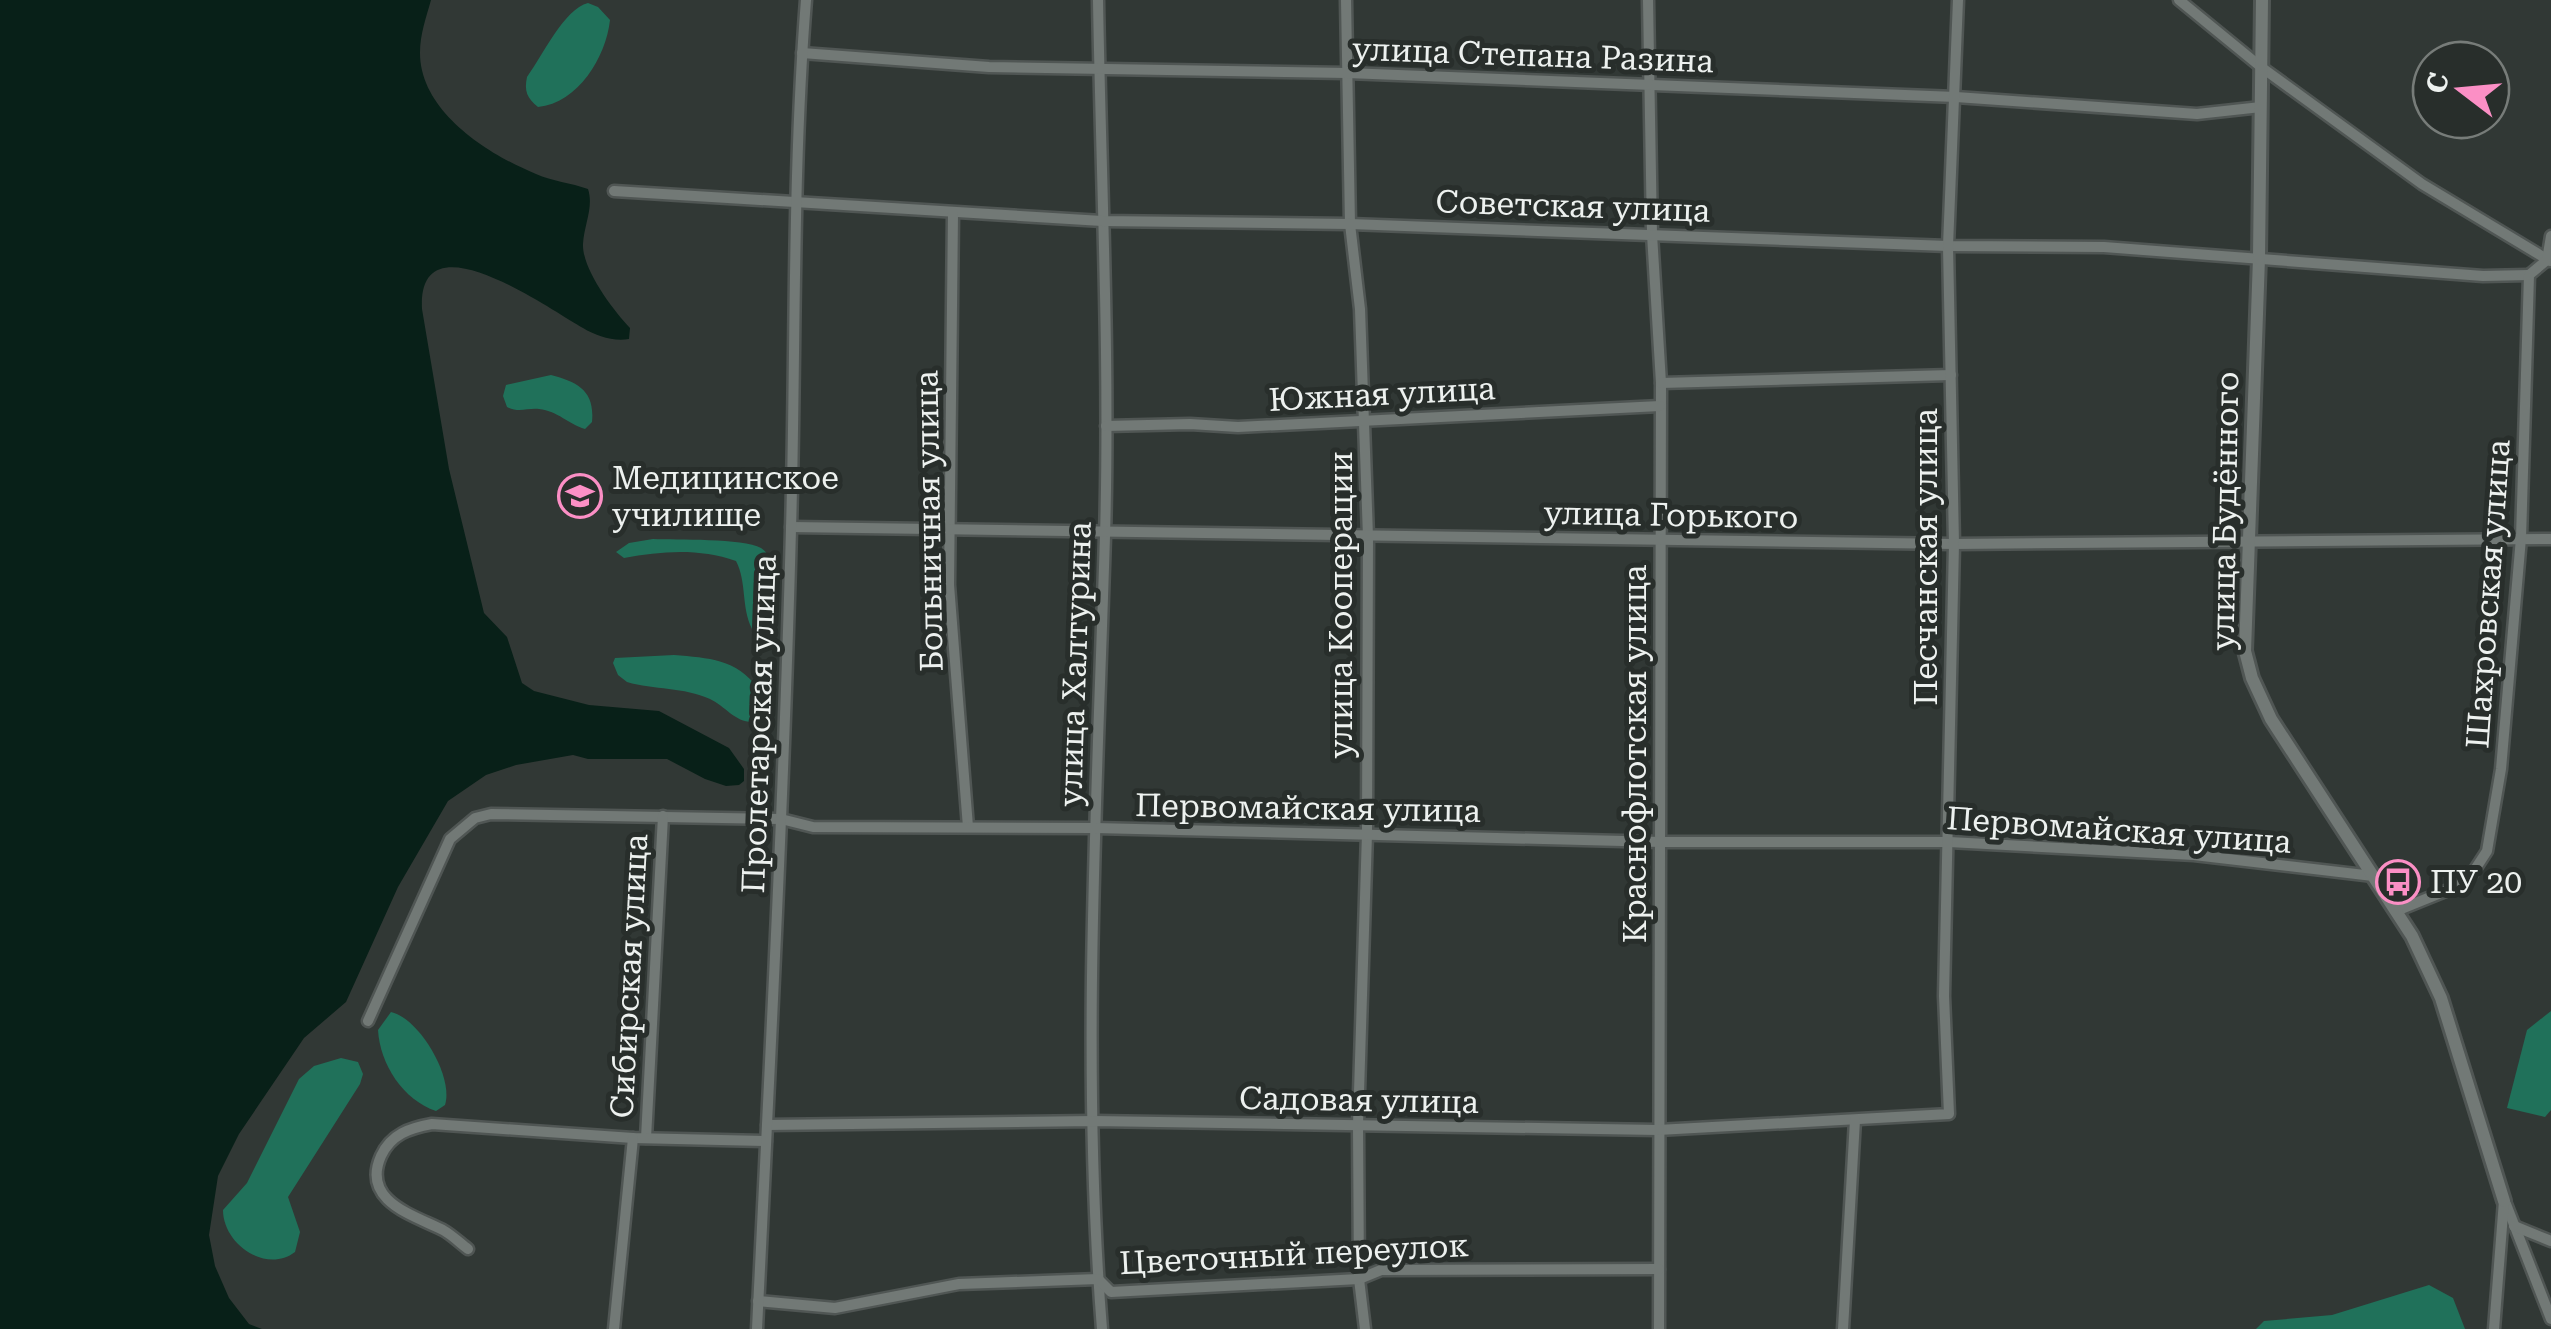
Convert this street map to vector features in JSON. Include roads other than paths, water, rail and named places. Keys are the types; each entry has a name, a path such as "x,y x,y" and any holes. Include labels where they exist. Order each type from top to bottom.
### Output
{"street":[{"name":"Пролетарская улица","path":"757,1329 781,818 806,0"},
{"name":"улица Халтурина","path":"1098,0 1106,426 1094,828 1094,1121 1102,1329"},
{"name":"улица Кооперации","path":"1346,0 1350,224 1360,309 1368,537 1367,833 1358,1125 1358,1279 1364,1329"},
{"name":"Краснофлотская улица","path":"1648,0 1652,234 1660,383 1660,1329"},
{"name":"Песчанская улица","path":"1949,1114 1944,996 1954,544 1948,246 1958,0"},
{"path":"2178,0 2422,184 2549,261"},
{"name":"улица Будённого","path":"2262,0 2259,258 2246,651 2252,678 2271,719 2412,936 2442,998 2504,1200"},
{"name":"улица Степана Разина","path":"802,52 989,67 1347,73 1956,98 2197,114 2261,107"},
{"name":"Советская улица","path":"614,190 1102,221 1350,224 1948,246 2104,247 2483,276 2529,275"},
{"name":"Больничная улица","path":"952,212 948,584 968,827"},
{"path":"2549,261 2551,236"},
{"path":"2529,275 2549,261"},
{"name":"Шахровская улица","path":"2396,911 2448,890 2472,874 2487,851 2500,769 2521,538 2529,275"},
{"path":"1660,383 1951,375"},
{"name":"Южная улица","path":"1106,426 1238,427 1660,406"},
{"name":"улица Горького","path":"791,527 1954,544 2551,539"},
{"name":"Первомайская улица","path":"368,1021 450,839 475,818 491,814 781,818 813,827 1094,828 1662,842 1950,842 2194,855 2373,876"},
{"name":"Сибирская улица","path":"646,1138 663,816"},
{"name":"Садовая улица","path":"767,1125 1094,1121 1658,1130 1949,1114"},
{"path":"1843,1329 1855,1120"},
{"path":"468,1250 447,1232 403,1213 385,1198 376,1181 381,1157 394,1138 410,1128 432,1124 632,1138 766,1141"},
{"name":"Сибирская улица","path":"614,1329 632,1138"},
{"path":"2504,1200 2551,1319"},
{"path":"2494,1329 2504,1200"},
{"path":"2514,1226 2551,1241"},
{"name":"Цветочный переулок","path":"758,1301 835,1308 959,1284 1098,1280 1111,1292 1358,1279 1381,1270 1659,1269"}],"place":[{"name":"Медицинское училище","path":"580,496"},
{"name":"ПУ 20","path":"2398,882"}]}
